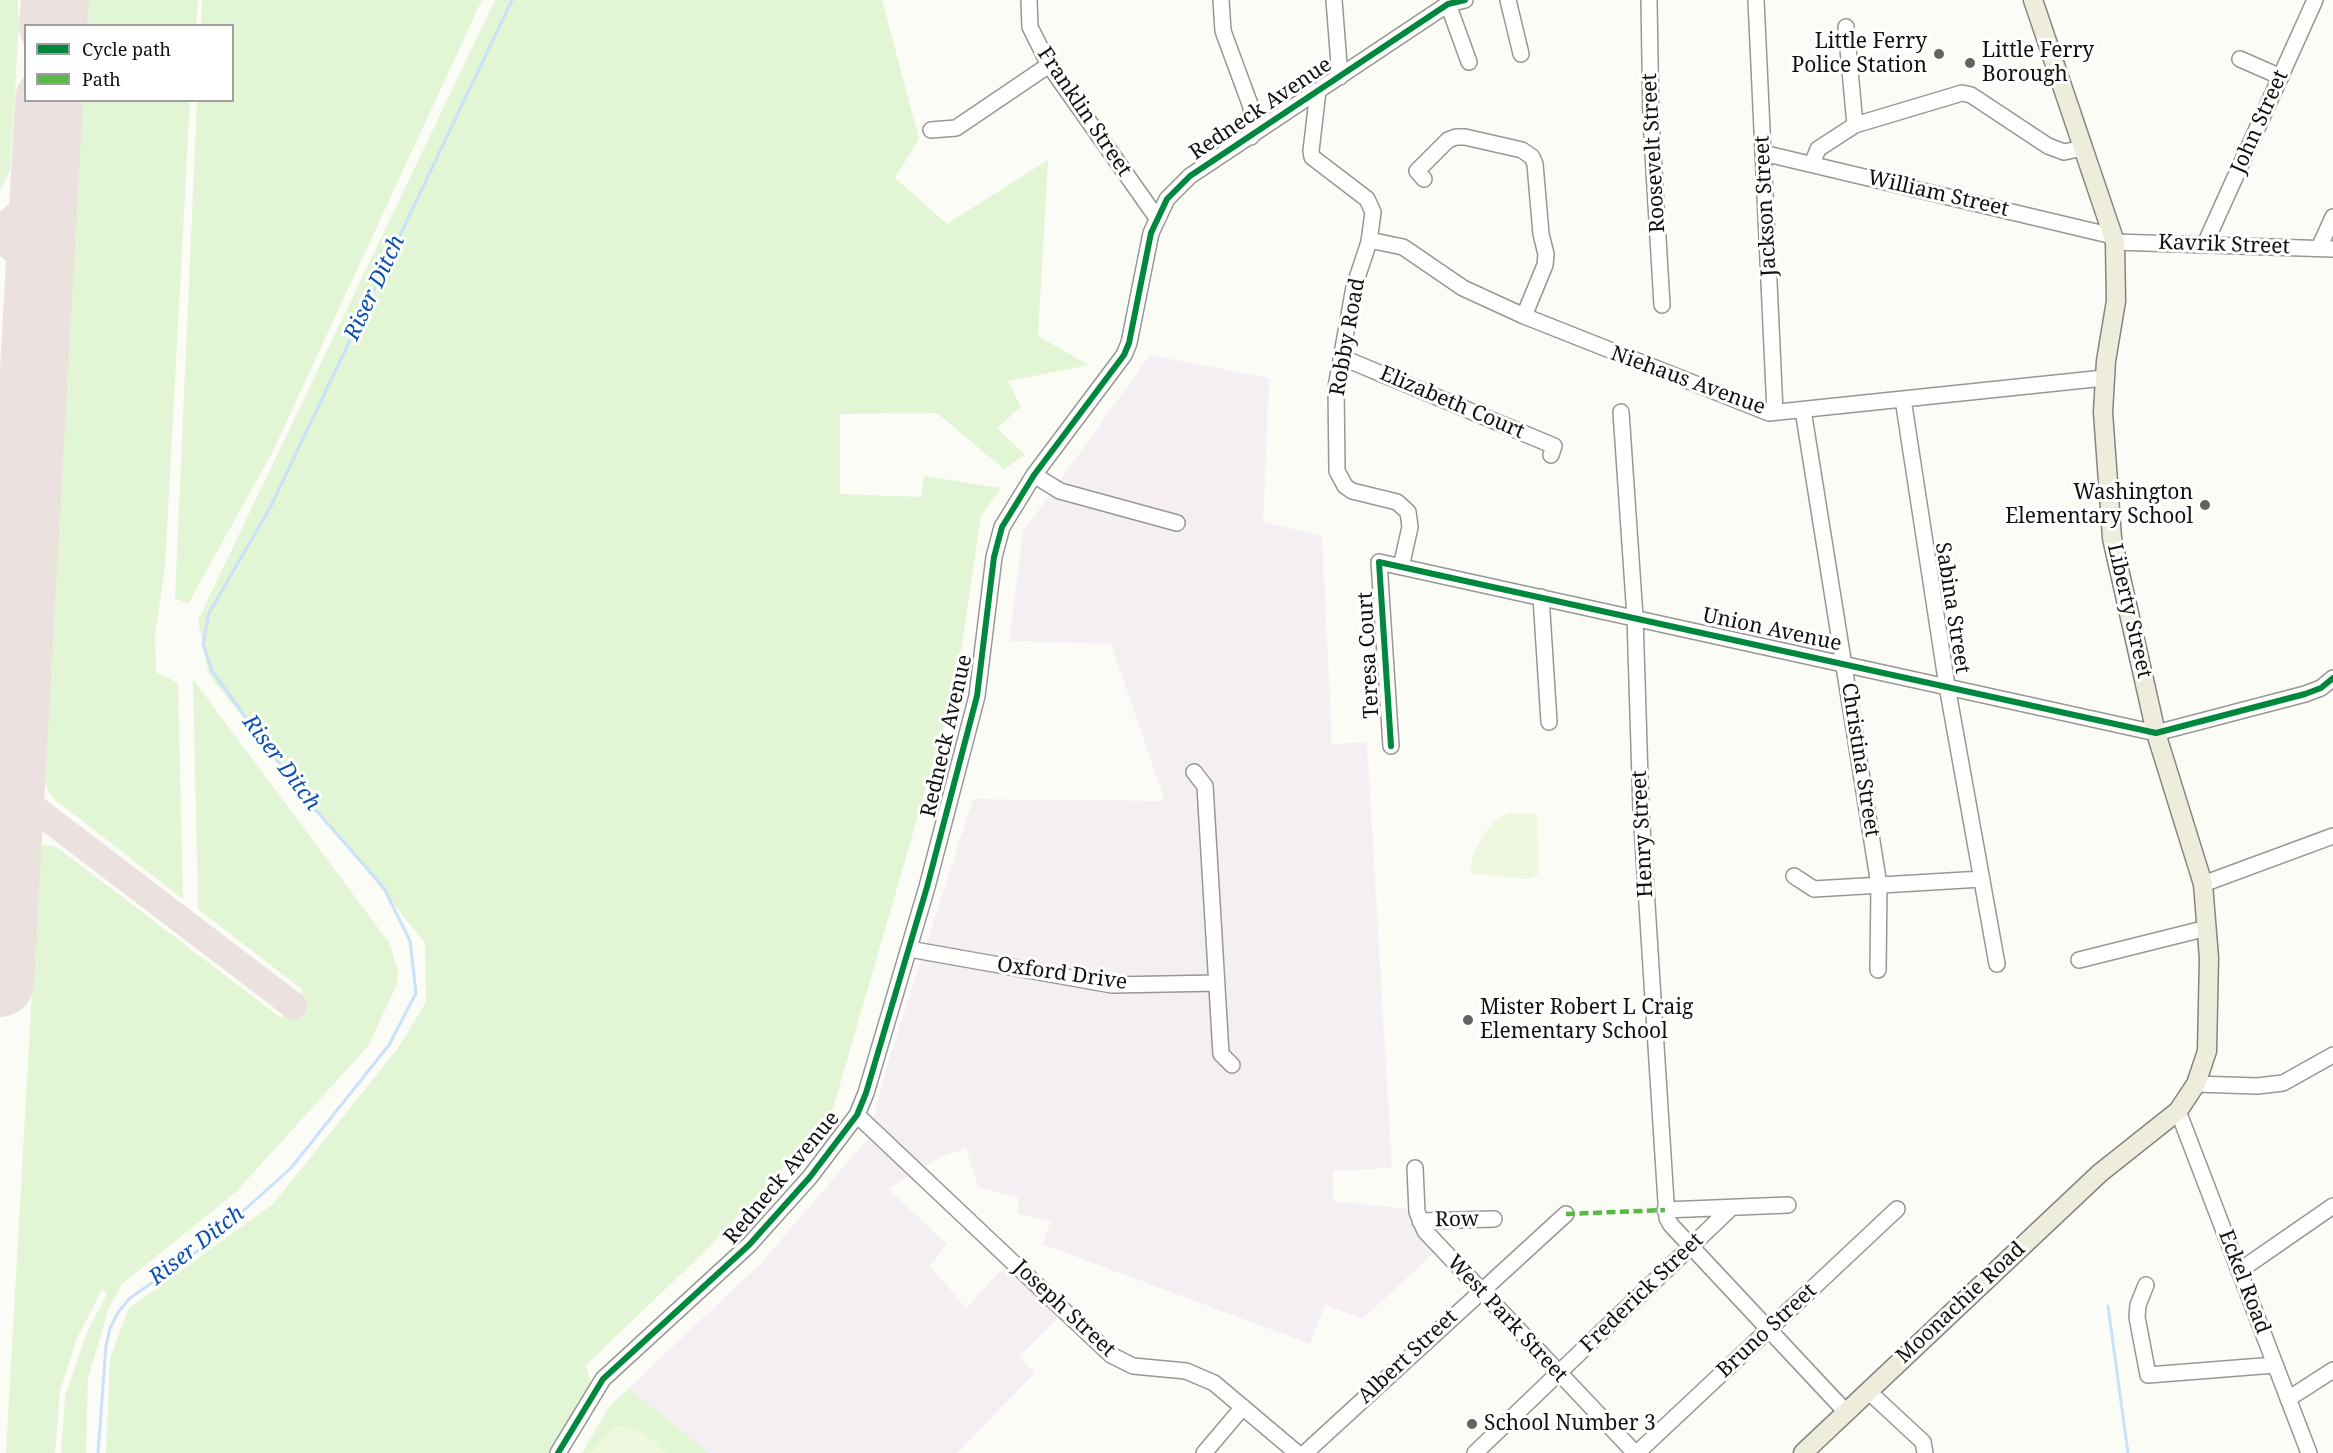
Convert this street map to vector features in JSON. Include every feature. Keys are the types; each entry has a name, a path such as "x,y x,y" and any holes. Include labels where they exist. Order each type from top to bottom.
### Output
{"main road":[{"name":"Liberty Street","path":"2033,0 2114,239 2116,301 2104,378 2103,447 2112,538 2156,733 2203,884 2207,928 2209,1032 2203,1067 2196,1084 2178,1111 2121,1157"},
{"name":"Moonachie Road","path":"1803,1453 2090,1181 2121,1157"}],"street":[{"name":"Franklin Street","path":"1029,0 1030,27 1048,65 1156,218"},
{"path":"1221,0 1223,31 1251,107 1251,136"},
{"path":"1334,0 1340,77"},
{"name":"Redneck Avenue","path":"558,1453 603,1379 749,1245 810,1177 857,1115 866,1094 909,949 977,696 997,541 1009,513 1034,475 1124,355 1129,343 1151,233 1156,218 1167,199 1190,176 1448,4 1465,0"},
{"path":"1508,0 1521,54"},
{"name":"Roosevelt Street","path":"1649,0 1652,120 1662,305"},
{"name":"Jackson Street","path":"1756,0 1775,412"},
{"name":"John Street","path":"2205,244 2315,0"},
{"path":"1448,4 1469,62"},
{"path":"1846,27 1855,125"},
{"path":"2240,59 2281,77"},
{"path":"931,130 957,128 1048,65"},
{"name":"Robby Road","path":"1318,91 1312,157 1367,199 1373,212 1369,240 1354,287 1335,387 1337,471 1345,486 1352,491 1397,502 1408,512 1410,527 1401,567"},
{"path":"1812,164 1818,149 1855,125 1962,93 1971,95 2048,146 2064,152 2083,148"},
{"path":"1424,179 1416,171 1448,140 1456,137 1465,136 1522,150 1532,157 1535,164 1541,234 1546,254 1545,265 1524,316"},
{"name":"William Street","path":"1763,153 2114,239"},
{"path":"2326,248 2333,217"},
{"name":"Kavrik Street","path":"2114,239 2326,248"},
{"name":"Niehaus Avenue","path":"1369,240 1402,247 1463,288 1524,316 1665,374 1769,413 2104,378"},
{"name":"Elizabeth Court","path":"1341,357 1554,446 1551,455"},
{"name":"Sabina Street","path":"1903,399 1947,686 1998,964"},
{"name":"Christina Street","path":"1803,410 1879,885 1878,970"},
{"name":"Henry Street","path":"1621,412 1635,617 1641,810 1665,1210 1671,1225 1846,1412"},
{"path":"1034,475 1060,491 1177,523"},
{"name":"Union Avenue","path":"1379,562 2156,733"},
{"name":"Teresa Court","path":"1379,562 1390,746"},
{"path":"1541,597 1549,722"},
{"path":"2156,733 2305,694 2320,688 2333,678"},
{"path":"1194,772 1205,786 1221,1054 1232,1065"},
{"path":"2203,884 2333,836"},
{"path":"1794,876 1814,889 1982,879"},
{"path":"2079,960 2207,928"},
{"name":"Oxford Drive","path":"909,949 1112,985 1217,983"},
{"path":"2196,1084 2257,1086 2283,1083 2333,1055"},
{"name":"Eckel Road","path":"2178,1111 2309,1453"},
{"name":"Joseph Street","path":"857,1115 1111,1355 1133,1365 1186,1371 1214,1383 1297,1453"},
{"name":"West Park Street","path":"1414,1168 1420,1221 1429,1236 1636,1453"},
{"path":"1665,1210 1788,1205"},
{"path":"2239,1271 2333,1206"},
{"name":"Frederick Street","path":"1475,1453 1731,1208"},
{"name":"Bruno Street","path":"1636,1453 1897,1209"},
{"name":"Albert Street","path":"1305,1453 1480,1290 1566,1214"},
{"name":"Row","path":"1420,1221 1494,1219"},
{"path":"2146,1285 2141,1294 2137,1317 2148,1375 2275,1365"},
{"path":"2289,1399 2333,1370"},
{"path":"1868,1391 1923,1442 1925,1453"},
{"path":"1204,1453 1243,1407"}],"shaded area":[{"path":"1150,355 1269,378 1263,522 1322,536 1332,744 1367,742 1392,1168 1333,1171 1333,1201 1417,1210 1440,1247 1363,1319 1325,1305 1310,1344 1042,1244 1051,1221 1018,1214 1018,1198 978,1187 966,1148 941,1157 888,1189 947,1244 930,1266 966,1308 1013,1257 1067,1308 1019,1357 1035,1373 957,1453 709,1453 629,1388 762,1262 869,1137 887,1066 973,799 1165,801 1111,644 1009,641 1023,532"}],"green space":[{"path":"0,0 18,0 19,24 10,171 0,190"},
{"path":"87,0 198,0 196,24 86,24"},
{"path":"202,0 482,0 273,451 188,604 175,598 197,102 234,102 234,24 201,24"},
{"path":"495,0 882,0 919,139 895,178 947,224 1048,160 1038,336 1089,365 1008,381 1021,407 997,428 1025,455 1004,469 937,413 840,414 840,494 921,497 924,476 1001,488 981,516 956,685 832,1112 766,1187 702,1254 586,1365 593,1393 558,1453 106,1453 110,1358 129,1308 273,1204 398,1048 426,1002 425,943 209,675 198,620"},
{"path":"82,102 190,102 165,567 155,635 156,672 178,683 183,899 53,798 47,789 45,775"},
{"path":"193,679 390,944 398,972 397,984 368,1046 236,1192 122,1284 108,1310 88,1379 86,1453 61,1453 65,1396 87,1332 107,1294 102,1290 77,1338 60,1391 55,1453 6,1453 40,849 43,844 58,848 281,1018 303,990 198,909"},
{"path":"1509,813 1537,814 1538,875 1528,879 1472,874 1470,867 1474,853 1485,832 1496,820"},
{"path":"629,1388 709,1453 582,1453 609,1407"},
{"path":"617,1426 628,1426 641,1431 667,1453 590,1453"}],"waterway":[{"name":"Riser Ditch","path":"98,1453 106,1346 110,1328 119,1311 130,1298 202,1248 291,1168 389,1045 416,993 410,941 384,888 300,792 212,671 203,644 209,613 271,506 512,0"},
{"path":"2108,1306 2128,1453"}],"taxiway":[{"path":"0,228 20,213 35,196 45,174"},
{"path":"0,240 19,253 32,273 38,294"},
{"path":"0,509 28,484"},
{"path":"0,722 9,708 17,685"},
{"path":"0,782 294,1006"},
{"path":"0,792 8,833"}],"runway":[{"path":"53,24 55,0"},
{"path":"0,983 49,102"}],"marked path":[{"path":"1566,1214 1665,1210"}],"cycle path":[{"path":"558,1453 603,1379 749,1245 810,1177 857,1115 866,1093 927,887 977,696 994,557 1002,527 1034,475 1124,355 1129,343 1151,233 1167,199 1190,176 1448,4 1465,0"},
{"path":"1391,746 1379,562 2156,733 2305,694 2321,688 2333,678"}],"place":[{"name":"Little Ferry Police Station","path":"1939,54"},
{"name":"Little Ferry Borough","path":"1970,63"},
{"name":"Washington Elementary School","path":"2205,505"},
{"name":"Mister Robert L Craig Elementary School","path":"1468,1020"},
{"name":"School Number 3","path":"1472,1424"}]}
